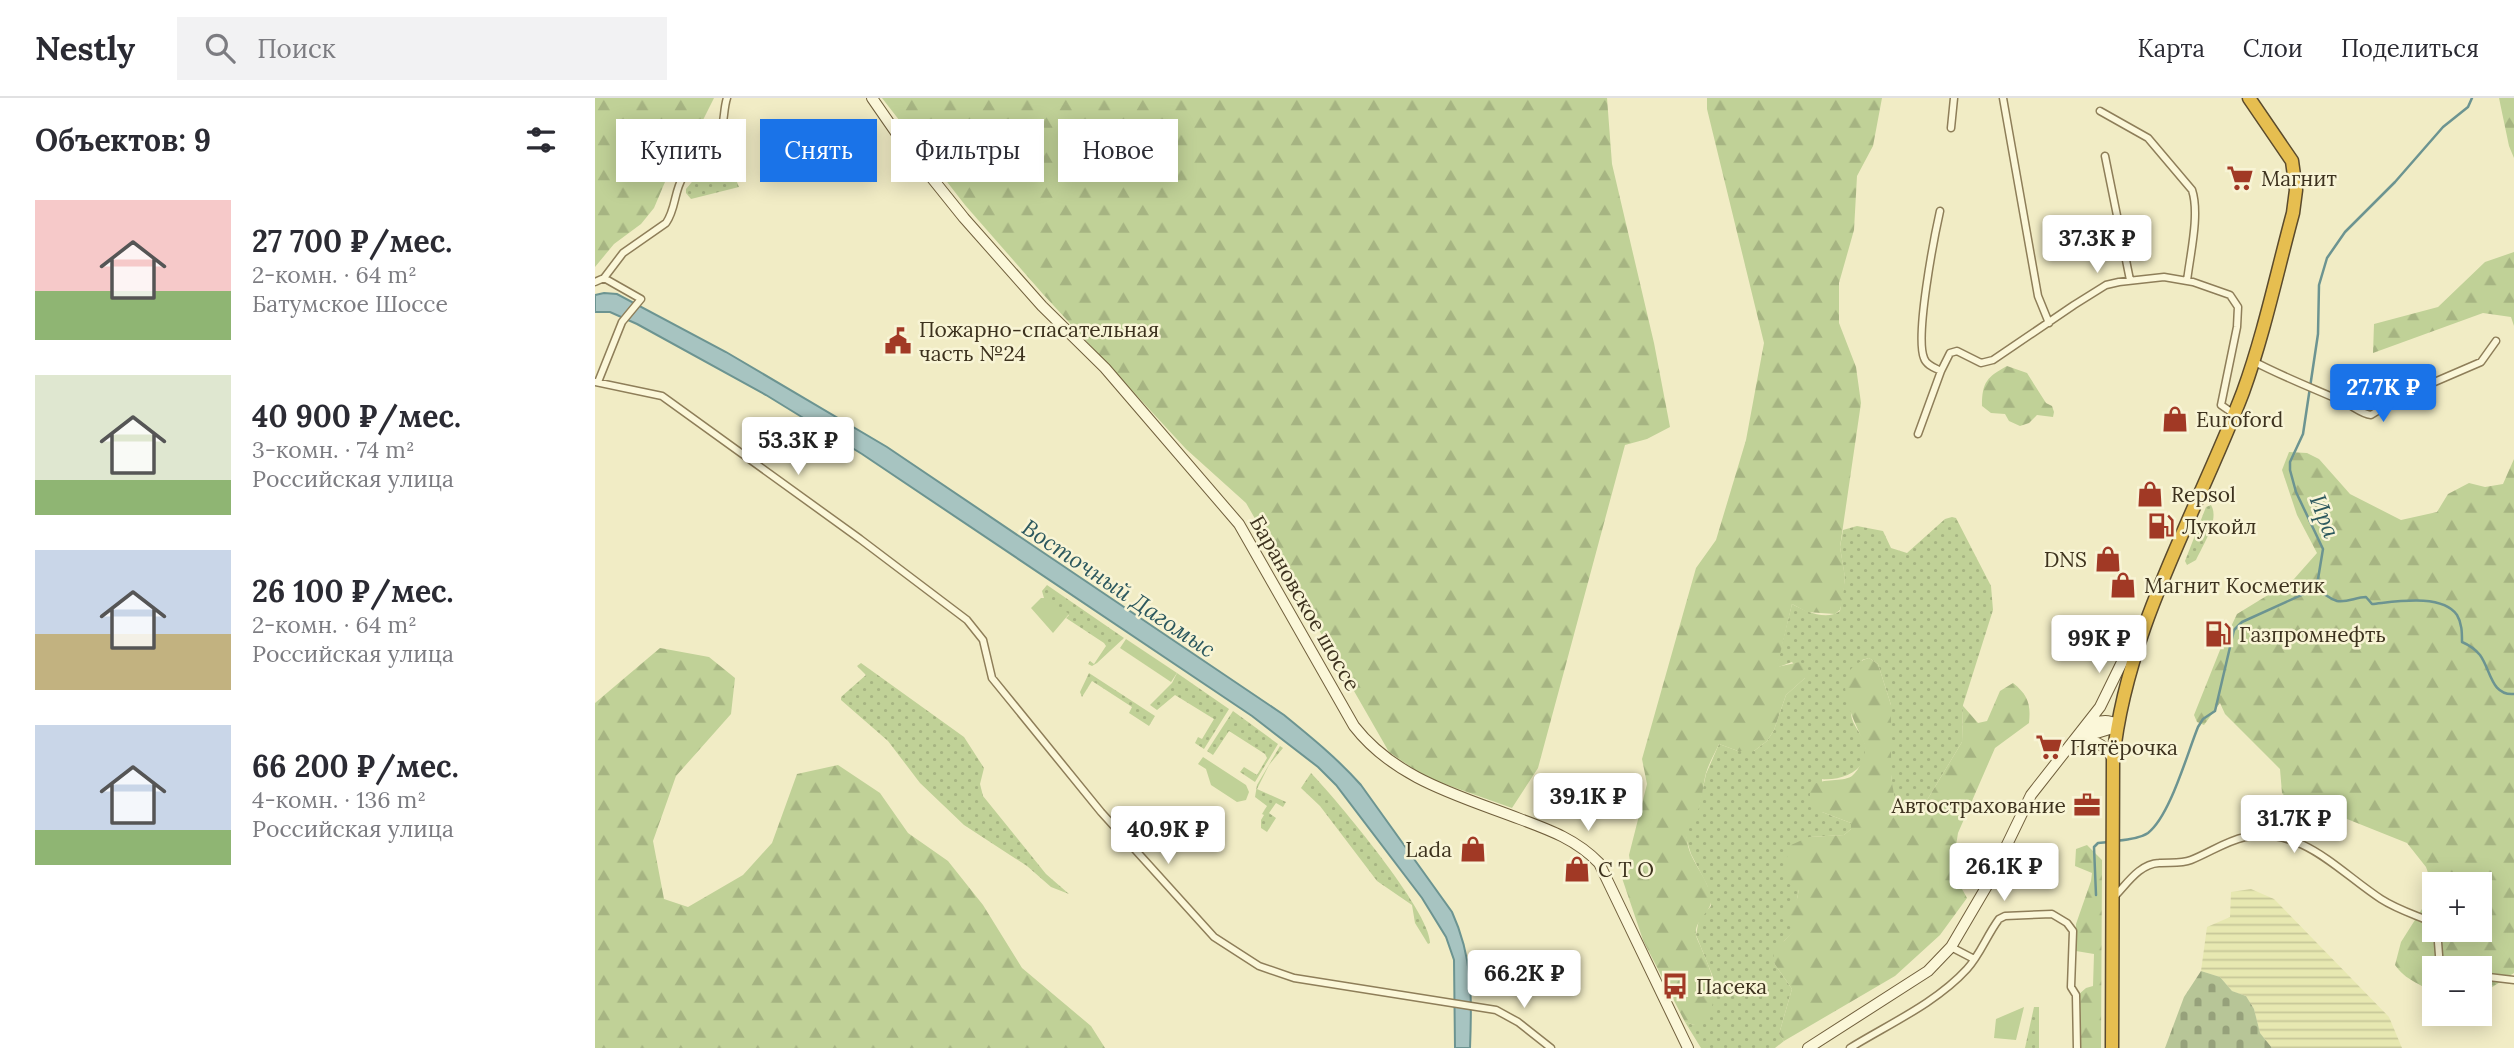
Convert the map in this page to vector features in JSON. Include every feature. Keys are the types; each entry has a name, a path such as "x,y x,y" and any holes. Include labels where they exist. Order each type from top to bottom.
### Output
{"highway":[{"path":"2112,1048 2113,760 2117,726 2147,623 2189,514 2234,414 2253,361 2293,213 2296,179 2293,161 2249,98"}],"main road":[{"name":"Барановское шоссе","path":"872,98 899,137 964,218 1042,306 1105,368 1239,524 1353,726 1366,743 1384,758 1428,784 1556,832 1586,851 1599,863 1688,1048"},
{"path":"1808,1048 1928,971 1951,947 1988,884 2031,795 2100,707 2125,656 2147,623"},
{"path":"2073,742 2117,726"},
{"path":"2073,742 2090,740 2101,743 2110,752 2113,760"}],"street":[{"path":"595,282 604,278 623,253 666,223 683,177 711,149 720,135 727,98"},
{"path":"1951,128 1954,98"},
{"path":"2003,98 2038,296 2049,323"},
{"path":"2100,111 2148,138 2192,190 2195,214 2187,281"},
{"path":"2105,156 2130,280"},
{"path":"1940,211 1926,292 1922,347 1924,360 1930,366 1941,370"},
{"path":"1918,434 1941,370 1950,353 1954,351 1981,363 1993,360 2106,285 2164,277 2187,281 2230,295 2238,307 2227,381 2221,399 2221,405 2234,414"},
{"path":"604,278 642,299 622,322 597,382 662,396 967,620 983,640 992,678 1101,812 1214,937 1259,966 1294,978 1496,1010 1518,1022 1551,1048"},
{"path":"2253,361 2371,415 2402,396 2481,362 2495,341"},
{"path":"2113,899 2148,865 2190,861 2243,837 2267,835 2287,838 2309,847 2340,866 2378,897 2422,918"},
{"path":"1850,1048 1936,996 1968,968 1999,919 2005,916 2052,914 2067,923 2073,931 2071,987 2076,995 2077,1048"},
{"path":"1951,947 1974,958"},
{"path":"2492,977 2514,980"}],"green space":[{"path":"595,98 714,98 704,119 616,119 616,182 665,182 654,208 641,224 614,244 595,267"},
{"path":"882,98 1607,98 1612,164 1654,343 1670,427 1647,439 1625,445 1538,768 1512,808 1425,777 1389,752 1246,503 1186,449 1042,293 947,182 1044,182 1044,119 898,119"},
{"path":"1707,98 1882,98 1873,146 1857,176 1854,230 1839,283 1839,323 1856,367 1861,403 1840,547 1845,577 1843,598 1840,610 1835,614 1807,612 1792,604 1777,667 1800,662 1807,668 1805,678 1786,695 1774,730 1767,741 1754,751 1738,751 1719,744 1707,769 1700,805 1688,829 1687,839 1711,898 1709,907 1698,924 1696,935 1715,991 1710,1009 1694,1025 1685,1022 1643,940 1622,878 1631,868 1629,855 1647,784 1642,759 1696,568 1716,540 1746,440 1764,343 1707,109"},
{"path":"2499,98 2514,98 2514,158 2509,146"},
{"path":"692,182 737,182 739,187 691,199 686,189"},
{"path":"2514,252 2514,326 2511,317 2483,313 2373,353 2374,324 2438,307 2485,262"},
{"path":"2007,366 2027,373 2046,403 2052,406 2053,417 2037,415 2029,423 2020,426 2009,421 2005,414 1991,413 1982,406 1987,381"},
{"path":"2289,452 2307,453 2319,459 2350,494 2401,520 2437,512 2448,494 2469,483 2485,487 2503,484 2514,459 2514,973 2492,987 2492,956 2422,956 2422,987 2395,965 2401,942 2422,909 2422,942 2492,942 2492,872 2428,872 2407,843 2327,811 2291,803 2282,793 2280,769 2225,714 2220,703 2204,725 2197,722 2194,715 2237,614 2294,579 2317,553 2297,515 2282,470"},
{"path":"2211,505 2213,517 2210,532 2196,560 2187,565 2185,561 2206,507"},
{"path":"1956,518 1991,586 1993,610 1963,705 1962,742 1918,815 1896,815 1891,775 1891,705 1878,664 1869,658 1862,660 1851,714 1865,744 1864,761 1846,776 1822,779 1822,812 1851,823 1851,829 1844,835 1810,837 1797,899 1789,919 1795,931 1784,941 1774,963 1792,989 1779,1034 1784,1041 1775,1048 1701,1048 1685,1022 1694,1025 1713,977 1696,935 1699,919 1711,906 1707,885 1687,841 1687,827 1699,807 1706,774 1719,744 1738,751 1754,751 1767,741 1774,730 1786,695 1805,678 1792,662 1776,668 1792,604 1822,615 1840,611 1845,578 1840,547 1843,530 1857,526 1883,531 1891,548 1907,553 1945,519"},
{"path":"1047,585 1124,638 1097,663 1092,666 1088,664 1090,661 1094,664 1106,646 1066,618 1069,615 1044,598 1042,591"},
{"path":"1041,598 1047,598 1069,614 1053,633 1031,608"},
{"path":"1126,639 1177,673 1171,682 1120,648"},
{"path":"660,648 709,657 735,678 731,714 676,776 653,841 664,899 688,907 743,875 772,843 797,774 838,765 880,793 908,833 948,861 983,905 1022,968 1091,1026 1105,1048 595,1048 595,703"},
{"path":"1869,658 1878,664 1891,705 1891,775 1897,815 1918,815 1962,742 1963,706 1978,723 1987,721 2000,691 2013,683 2027,700 2029,723 1995,748 1958,833 1952,871 1967,898 1940,935 1895,976 1784,1041 1779,1034 1792,989 1774,963 1773,946 1784,941 1794,931 1784,911 1787,903 1797,899 1799,889 1792,884 1783,870 1791,845 1809,837 1844,835 1851,829 1851,823 1822,812 1810,801 1810,786 1848,778 1861,763 1865,745 1850,711 1845,689 1850,671"},
{"path":"861,663 964,737 984,768 980,784 983,796 1046,874 1069,894 1051,887 1027,866 964,825 920,783 888,741 841,700 841,697 866,675 857,666"},
{"path":"1089,673 1155,716 1149,726 1129,713 1132,707 1092,681 1082,697 1080,692"},
{"path":"1177,673 1229,709 1204,749 1195,743 1198,737 1202,739 1214,719 1175,695 1157,710 1150,705 1172,683"},
{"path":"1233,711 1278,744 1255,782 1240,772 1244,767 1257,775 1267,758 1265,754 1229,731 1213,755 1207,751"},
{"path":"1280,746 1283,748 1269,765 1257,789 1286,802 1283,807 1276,803 1269,813 1276,818 1267,832 1261,828 1261,820 1267,806 1255,797 1257,785"},
{"path":"1203,757 1246,785 1249,792 1246,800 1237,802 1211,785 1206,769 1198,764"},
{"path":"1311,773 1360,830 1399,882 1426,928 1430,943 1428,944 1415,923 1412,905 1377,881 1320,806 1301,788"},
{"path":"2087,845 2102,860 2101,1048 2079,1048 2078,995 2093,986 2094,954 2076,951 2076,924 2092,873 2075,866 2076,849"},
{"path":"2251,889 2274,899 2389,1017 2402,1048 2272,1048 2260,1033 2254,1009 2246,996 2232,991 2220,977 2201,971 2207,927 2230,917 2231,892"},
{"path":"2201,971 2220,977 2232,991 2246,996 2254,1009 2260,1033 2272,1048 2165,1048 2184,997"},
{"path":"2024,1007 2016,1040 1994,1038 1996,1019"},
{"path":"2034,1007 2039,1007 2039,1048 2025,1048"}],"water":[{"path":"617,294 726,352 887,447 1284,715 1324,748 1361,785 1452,912 1464,946 1470,979 1470,1048 1455,1048 1454,960 1446,937 1422,898 1336,785 1318,767 1252,716 862,454 766,395 637,324 610,312 595,312 595,295"}],"waterway":[{"name":"Ира","path":"2115,841 2148,833 2164,813 2198,727 2203,719 2215,711 2234,630 2242,622 2308,592 2318,579 2323,549 2296,492 2290,462 2303,434 2318,334 2319,285 2327,258 2345,232 2395,182 2443,127 2468,107 2472,98"},
{"path":"2310,592 2322,593 2337,601 2366,597 2372,604 2417,600 2450,608 2460,621 2462,642 2480,655 2496,686 2506,694 2514,694"},
{"name":"Ира","path":"2096,895 2094,847 2098,843 2109,842"}],"place":[{"name":"Магнит","path":"2240,178"},
{"name":"Пожарно-спасательная часть №24","path":"898,341"},
{"name":"Euroford","path":"2175,419"},
{"name":"Repsol","path":"2150,494"},
{"name":"Лукойл","path":"2161,526"},
{"name":"DNS","path":"2108,559"},
{"name":"Магнит Косметик","path":"2123,585"},
{"name":"Газпромнефть","path":"2218,634"},
{"name":"Пятёрочка","path":"2049,747"},
{"name":"Автострахование","path":"2087,805"},
{"name":"Lada","path":"1473,849"},
{"name":"С Т О","path":"1577,869"},
{"name":"Пасека","path":"1675,986"}],"water label":[{"name":"Восточный Дагомыс","path":"1119,588"}]}
